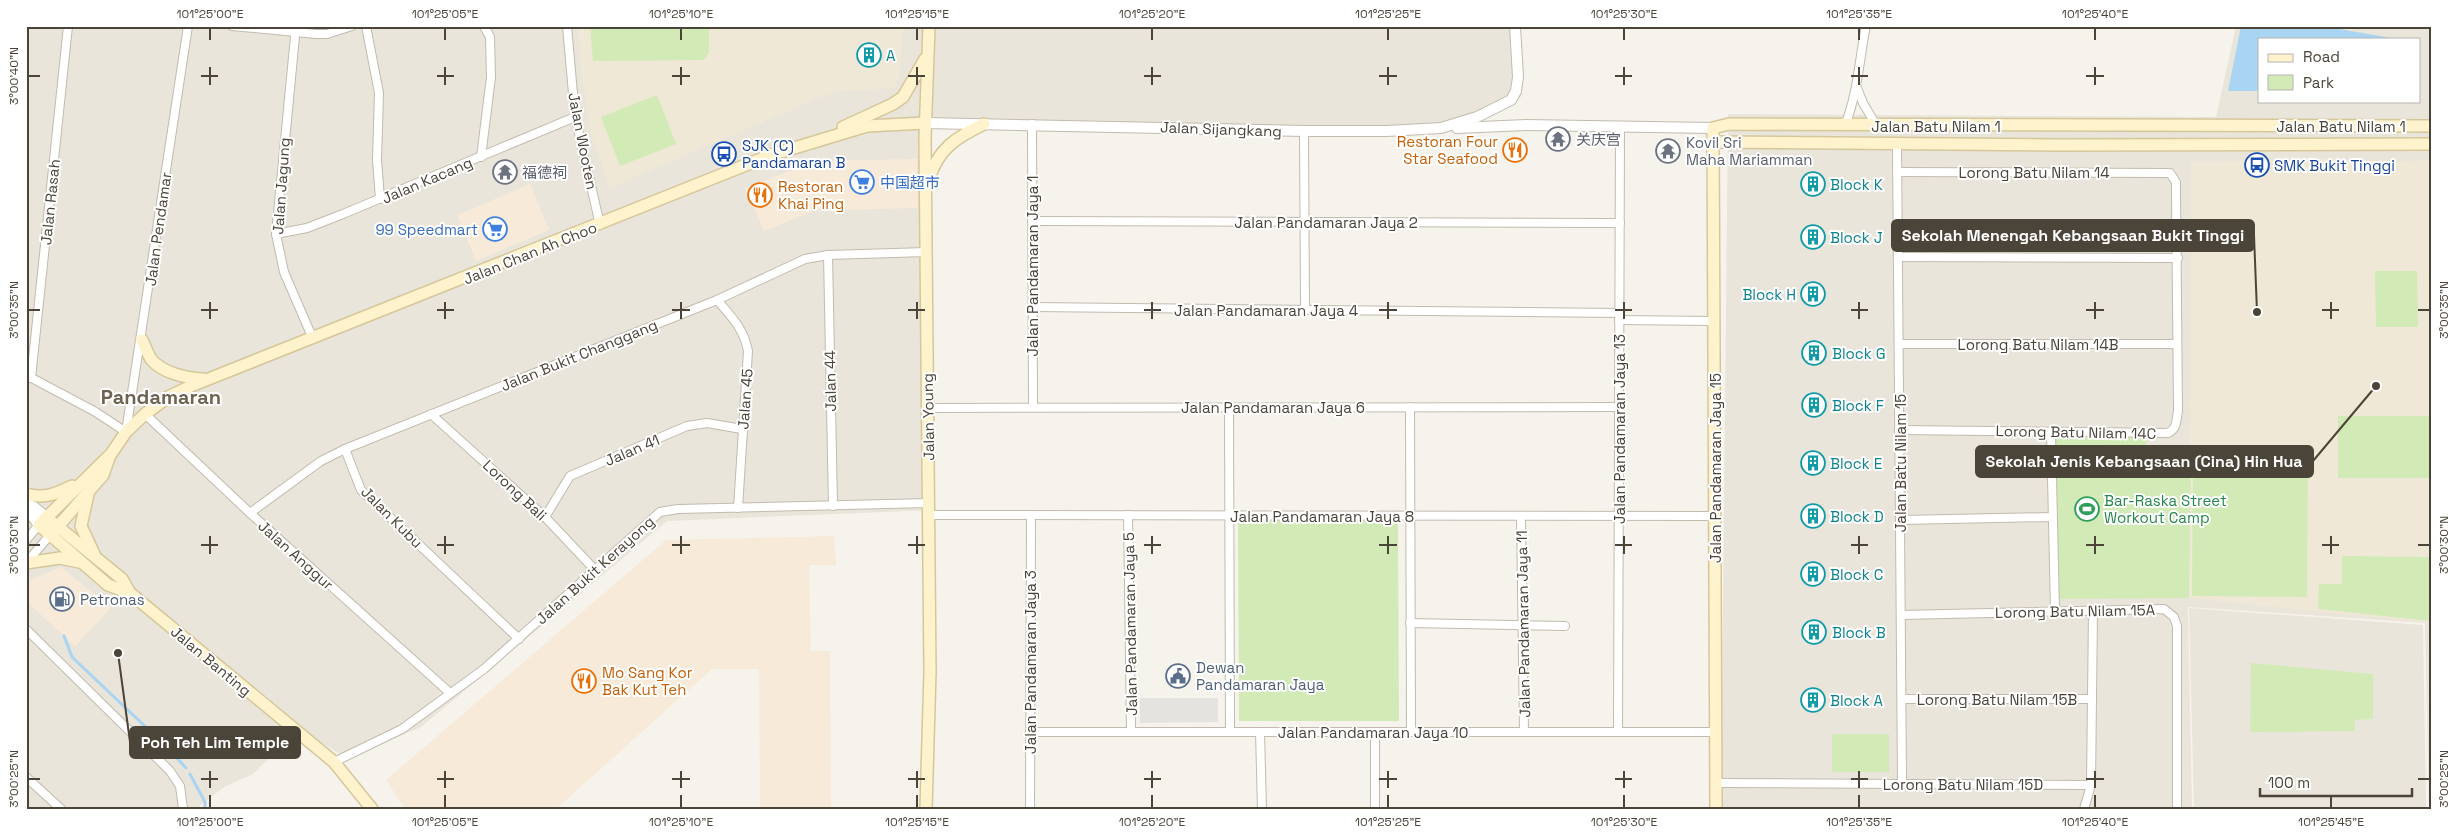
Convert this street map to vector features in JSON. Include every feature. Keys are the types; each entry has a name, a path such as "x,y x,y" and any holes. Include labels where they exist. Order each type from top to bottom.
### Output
{"main road":[{"name":"Jalan Young","path":"926,809 930,672 925,123 929,26"},
{"path":"813,142 893,104 903,97 910,89 927,56"},
{"name":"Jalan Chan Ah Choo","path":"111,454 126,432 145,414 168,397 209,380 771,155 867,126 925,123"},
{"path":"926,193 931,171 947,145 960,135 984,124"},
{"name":"Jalan Batu Nilam 1","path":"1713,128 1729,124 2432,126"},
{"path":"2059,126 2059,145"},
{"name":"Jalan Pandamaran Jaya 15","path":"1713,128 1716,809"},
{"name":"Jalan Batu Nilam 1","path":"1713,142 2059,145 2432,144"},
{"path":"142,340 151,360 167,370 190,378 209,380"},
{"path":"43,521 80,482 111,454"},
{"path":"111,454 103,475 54,531 83,564 108,585 115,590 130,593"},
{"path":"26,494 42,497 54,495 80,482"},
{"path":"89,492 81,526 94,556"},
{"name":"Jalan Banting","path":"43,521 54,531 94,556 122,579 130,593 334,762 372,809"},
{"path":"26,563 60,558 83,564"}],"street":[{"name":"Jalan Rasah","path":"29,376 68,26"},
{"name":"Jalan Pendamar","path":"126,432 142,340 188,26"},
{"path":"232,26 327,34 352,26"},
{"path":"366,26 380,93 377,160 380,199"},
{"path":"481,157 491,77 490,37 484,26"},
{"name":"Jalan Wooten","path":"567,26 575,117 600,225"},
{"name":"Jalan Sijangkang","path":"925,123 1387,132 1441,128 1484,114 1510,100 1516,91 1518,77 1515,26"},
{"path":"1845,125 1857,88 1858,69 1866,26"},
{"name":"Jalan Jagung","path":"295,30 276,234 284,272 313,339"},
{"path":"1857,88 1863,103 1876,125"},
{"name":"Jalan Kacang","path":"276,234 307,228 575,117"},
{"name":"Jalan Pandamaran Jaya 1","path":"1032,124 1033,407"},
{"name":"Jalan Batu Nilam 1","path":"1441,128 1526,125 1713,128"},
{"name":"Jalan Pandamaran Jaya 13","path":"1618,732 1620,126"},
{"path":"1304,131 1305,310"},
{"name":"Jalan Batu Nilam 15","path":"1897,143 1902,783"},
{"name":"Lorong Batu Nilam 14","path":"1897,172 2170,173"},
{"name":"Lorong Batu Nilam 14C","path":"1899,430 2168,433 2173,431 2176,426 2178,411 2178,258 2176,182 2170,173"},
{"name":"Jalan Pandamaran Jaya 2","path":"1032,220 1620,223"},
{"name":"Jalan Bukit Changgang","path":"250,513 322,461 345,449 717,300 805,259 828,255 926,252"},
{"name":"Jalan 44","path":"828,255 833,506"},
{"path":"1898,257 2178,258"},
{"name":"Jalan 45","path":"717,300 746,337 748,351 738,508"},
{"name":"Jalan Pandamaran Jaya 4","path":"1033,307 1305,310 1714,321"},
{"name":"Lorong Batu Nilam 14B","path":"1899,344 2177,344"},
{"path":"29,376 94,411 126,432"},
{"path":"1229,407 1230,732"},
{"path":"1410,407 1411,732"},
{"name":"Jalan Pandamaran Jaya 6","path":"928,408 1619,407"},
{"name":"Jalan Anggur","path":"145,414 250,513 450,693"},
{"name":"Lorong Bali","path":"431,414 545,517 595,570"},
{"name":"Jalan 41","path":"545,517 570,476 687,426 707,423 742,429"},
{"path":"2051,432 2055,611"},
{"name":"Jalan Kubu","path":"345,449 361,490 519,639"},
{"path":"26,504 34,507 43,521"},
{"name":"Jalan Bukit Kerayong","path":"334,762 402,728 484,669 660,512 678,509 833,506 929,509"},
{"path":"26,508 43,521"},
{"name":"Jalan Pandamaran Jaya 8","path":"929,509 1030,515 1715,516"},
{"name":"Jalan Pandamaran Jaya 3","path":"1030,515 1030,809"},
{"name":"Jalan Pandamaran Jaya 5","path":"1128,515 1131,732"},
{"name":"Jalan Pandamaran Jaya 11","path":"1521,516 1524,732"},
{"path":"1900,520 2052,517"},
{"path":"26,540 43,521"},
{"path":"26,563 54,531"},
{"name":"Lorong Batu Nilam 15A","path":"1901,616 2164,609 2174,617 2177,626 2177,809"},
{"path":"2084,809 2091,785 2093,610"},
{"path":"1410,623 1566,626"},
{"path":"26,628 170,771 180,786 183,809"},
{"name":"Lorong Batu Nilam 15B","path":"1902,699 2092,699"},
{"name":"Jalan Pandamaran Jaya 10","path":"1030,732 1716,732"},
{"path":"1260,732 1262,809"},
{"path":"1375,732 1375,809"},
{"path":"26,777 61,809"},
{"name":"Lorong Batu Nilam 15D","path":"1716,783 2091,785"}],"shaded area":[{"path":"26,26 1518,26 1521,97 1433,126 927,122 933,510 667,521 421,727 348,759 299,729 253,774 226,786 200,805 199,809 26,809"},
{"path":"578,26 903,26 899,78 894,88 836,91 609,188 592,138 581,68"},
{"path":"2236,26 2432,26 2432,809 2429,809 2425,623 2188,607 2192,809 1721,809 1728,114 2216,117"},
{"path":"917,159 918,208 835,210 826,206 764,231 745,188 816,161"},
{"path":"2328,159 2395,162 2432,160 2432,623 2189,598 2191,162"},
{"path":"530,184 549,230 476,261 457,215"},
{"path":"834,536 836,565 809,565 811,651 830,651 831,809 760,809 759,669 712,669 556,809 405,809 386,780 666,540"},
{"path":"61,567 111,608 75,646 26,601 26,582"},
{"path":"2189,608 2423,625 2426,809 2194,809"},
{"path":"1140,698 1218,698 1218,722 1140,723"}],"green space":[{"path":"590,26 709,26 709,52 704,60 593,61"},
{"path":"657,95 676,144 620,166 601,117"},
{"path":"2375,271 2417,271 2418,327 2376,327"},
{"path":"2338,416 2432,416 2430,478 2338,478"},
{"path":"2146,436 2146,463 2191,463 2189,598 2057,599 2054,437"},
{"path":"2193,448 2308,449 2307,597 2192,596"},
{"path":"1238,519 1398,519 1399,721 1239,721"},
{"path":"2342,556 2432,557 2431,621 2318,609 2319,584 2342,584"},
{"path":"2251,663 2373,674 2373,719 2355,720 2355,731 2250,732"},
{"path":"1832,734 1889,734 1889,772 1832,772"}],"water":[{"path":"2241,26 2322,26 2391,38 2258,38 2258,91 2228,91"}],"waterway":[{"path":"64,636 72,657 152,733"},
{"path":"158,739 168,748"},
{"path":"175,756 186,768"},
{"path":"190,774 205,802 205,809"}],"place":[{"name":"A","path":"869,55"},
{"name":"关庆宫","path":"1558,139"},
{"name":"Restoran Four Star Seafood","path":"1515,150"},
{"name":"Kovil Sri Maha Mariamman","path":"1668,151"},
{"name":"SJK (C) Pandamaran B","path":"724,154"},
{"name":"SMK Bukit Tinggi","path":"2257,165"},
{"name":"福德祠","path":"505,172"},
{"name":"中国超市","path":"862,182"},
{"name":"Block K","path":"1813,184"},
{"name":"Restoran Khai Ping","path":"760,195"},
{"name":"99 Speedmart","path":"495,229"},
{"name":"Block J","path":"1813,237"},
{"name":"Block H","path":"1813,294"},
{"name":"Sekolah Menengah Kebangsaan Bukit Tinggi","path":"2257,312"},
{"name":"Block G","path":"1814,353"},
{"name":"Sekolah Jenis Kebangsaan (Cina) Hin Hua","path":"2376,386"},
{"name":"Block F","path":"1814,405"},
{"name":"Block E","path":"1813,463"},
{"name":"Bar-Raska Street Workout Camp","path":"2087,509"},
{"name":"Block D","path":"1813,516"},
{"name":"Block C","path":"1813,574"},
{"name":"Petronas","path":"62,599"},
{"name":"Block B","path":"1814,632"},
{"name":"Poh Teh Lim Temple","path":"118,653"},
{"name":"Dewan Pandamaran Jaya","path":"1178,676"},
{"name":"Mo Sang Kor Bak Kut Teh","path":"584,681"},
{"name":"Block A","path":"1813,700"}],"district":[{"name":"Pandamaran","path":"161,397"}]}
